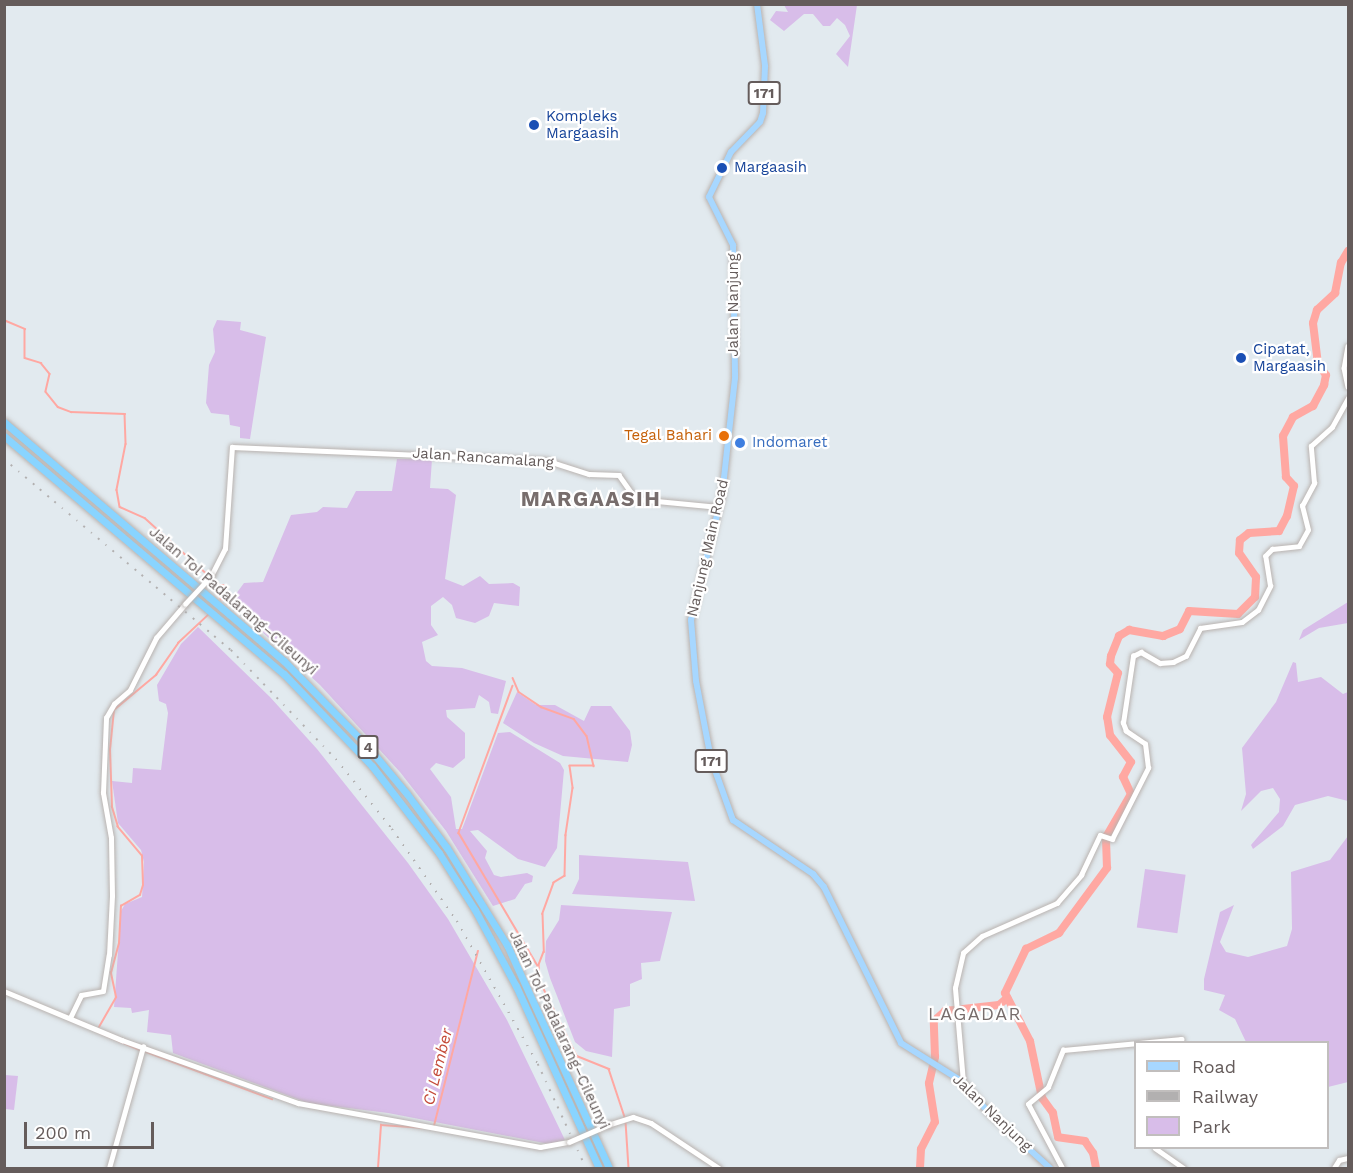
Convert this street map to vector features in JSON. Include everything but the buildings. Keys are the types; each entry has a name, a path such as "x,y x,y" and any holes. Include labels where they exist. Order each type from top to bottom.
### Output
{"highway":[{"name":"Jalan Tol Padalarang–Cileunyi","path":"7,423 284,661 345,723 407,794 447,848 507,945 609,1168"},
{"name":"Jalan Tol Padalarang–Cileunyi","path":"4,436 284,674 372,766 439,853 475,910 516,986 599,1168"}],"main road":[{"name":"Jalan Nanjung","path":"719,507 735,378 734,251 710,193 731,152 760,122 763,113 765,66 757,4"},
{"name":"Nanjung Main Road","path":"719,507 697,592 691,633 700,705 719,791 734,821 817,878 888,1012 898,1040 936,1062"},
{"name":"Jalan Nanjung","path":"936,1062 963,1082 989,1113 1050,1168"}],"street":[{"path":"1348,346 1344,368 1348,387"},
{"path":"963,1082 956,1009 957,969 966,948 982,936 1057,903 1081,875 1101,836 1112,839 1148,768 1145,744 1126,731 1123,723 1133,656 1142,652 1160,663 1173,662 1186,656 1200,628 1236,624 1258,610 1270,586 1265,556 1272,549 1299,546 1308,530 1302,506 1314,483 1311,446 1332,427 1348,398"},
{"name":"Jalan Rancamalang","path":"69,1018 82,994 103,991 109,955 112,896 111,838 104,793 106,718 110,708 130,690 156,638 211,576 225,549 232,447 545,460 589,474 619,476 636,499 719,507"},
{"path":"4,991 142,1050 298,1103 540,1147 569,1142 633,1117 651,1123 719,1168"},
{"path":"1156,1041 1181,1039 1182,1041"},
{"path":"1062,1168 1029,1110 1029,1100 1040,1094 1050,1083 1057,1058 1067,1048 1134,1043"},
{"path":"109,1168 142,1050"},
{"path":"1156,1149 1184,1168"},
{"path":"1334,1168 1339,1160 1348,1158"}],"green space":[{"path":"784,5 857,5 848,67 836,54 850,36 845,25 837,18 830,26 823,26 813,14 804,14 784,31 770,20 776,11 788,12"},
{"path":"217,320 241,322 240,330 266,337 250,439 240,438 240,427 230,425 229,415 211,413 206,403 209,365 215,352 213,329"},
{"path":"397,459 432,459 430,488 448,489 456,495 445,579 463,586 480,576 489,584 513,583 520,587 519,606 494,603 489,616 475,623 456,618 452,605 443,597 431,606 431,625 438,635 422,642 426,661 432,666 462,668 506,681 498,714 491,713 489,702 479,695 475,708 446,710 447,717 465,733 465,758 453,768 436,763 430,769 451,797 456,829 462,829 498,733 510,732 560,763 564,770 557,848 545,867 518,859 478,830 470,831 487,851 485,858 494,875 501,877 527,873 533,876 532,882 525,884 515,899 493,906 446,831 400,772 320,685 230,602 244,583 263,582 291,515 317,512 323,507 347,508 356,491 392,491"},
{"path":"1348,602 1348,623 1319,628 1299,640 1303,630"},
{"path":"198,627 270,697 317,749 408,863 448,919 507,1020 565,1140 549,1144 388,1113 308,1103 173,1053 171,1035 147,1032 149,1010 132,1013 131,1008 114,1007 121,911 125,904 142,897 144,862 141,850 118,823 112,781 132,783 133,768 161,770 168,713 166,704 159,701 157,685 181,644"},
{"path":"1293,662 1296,663 1298,682 1321,677 1343,694 1348,692 1348,801 1328,796 1295,805 1283,826 1253,849 1251,845 1279,812 1280,799 1273,788 1261,791 1241,811 1246,794 1242,748 1276,702"},
{"path":"517,692 536,705 555,705 584,721 591,706 611,706 630,731 632,745 628,762 563,756 534,743 503,723"},
{"path":"1348,836 1348,1082 1329,1087 1329,1041 1246,1041 1235,1019 1219,1010 1225,995 1204,990 1204,979 1220,912 1234,905 1220,942 1226,952 1248,957 1287,946 1292,929 1291,872 1330,860"},
{"path":"579,855 688,862 695,901 572,894 579,879"},
{"path":"1145,869 1186,875 1177,933 1137,927"},
{"path":"561,905 672,912 660,961 641,963 642,979 630,984 630,1006 614,1009 612,1057 586,1051 575,1042 550,978 545,961 546,941 559,920"},
{"path":"5,1075 18,1076 14,1110 5,1109"}],"waterway":[{"path":"1096,1168 1093,1153 1085,1141 1058,1137 1053,1113 1042,1098 1030,1041 1005,993 1026,949 1059,933 1107,868 1106,837 1131,794 1123,777 1131,762 1110,735 1107,717 1118,673 1110,664 1111,656 1119,636 1129,630 1163,636 1180,629 1189,611 1238,614 1255,597 1256,577 1239,553 1240,540 1249,533 1279,531 1287,516 1294,486 1286,477 1283,436 1293,417 1313,406 1324,385 1326,375 1318,364 1313,323 1317,310 1335,293 1341,263 1348,251"},
{"path":"4,320 25,329 25,358 41,363 50,374 46,392 58,407 71,412 125,414 126,444 117,490 120,507 145,518 208,575"},
{"path":"212,578 222,588"},
{"path":"222,588 223,597"},
{"path":"99,1027 116,997 111,973 119,943 121,906 140,895 143,885 142,856 118,827 112,807 110,750 114,710 156,675 178,643 208,615"},
{"path":"513,678 519,692 541,707 574,719 587,736 594,766 570,766 573,788 566,835 565,876 554,883 543,914 544,952 539,965 540,981 577,1056 609,1069 625,1117"},
{"path":"513,686 459,833 539,968"},
{"name":"Ci Lember","path":"434,1126 478,951"},
{"path":"920,1168 921,1149 935,1122 929,1083 935,1057 934,1021 945,1011 999,1005 1007,998"},
{"path":"98,1032 140,1050"},
{"path":"144,1051 272,1099"},
{"path":"626,1122 629,1168"},
{"name":"Ci Lember","path":"378,1168 381,1125 425,1128"}],"railway":[{"path":"4,459 231,650 336,759 392,829 457,921 538,1064 586,1168"}],"place":[{"name":"Kompleks Margaasih","path":"534,125"},
{"name":"Margaasih","path":"722,168"},
{"name":"Cipatat, Margaasih","path":"1241,358"},
{"name":"Tegal Bahari","path":"724,436"},
{"name":"Indomaret","path":"740,443"}],"district":[{"name":"MARGAASIH","path":"591,499"},
{"name":"LAGADAR","path":"975,1014"}]}
